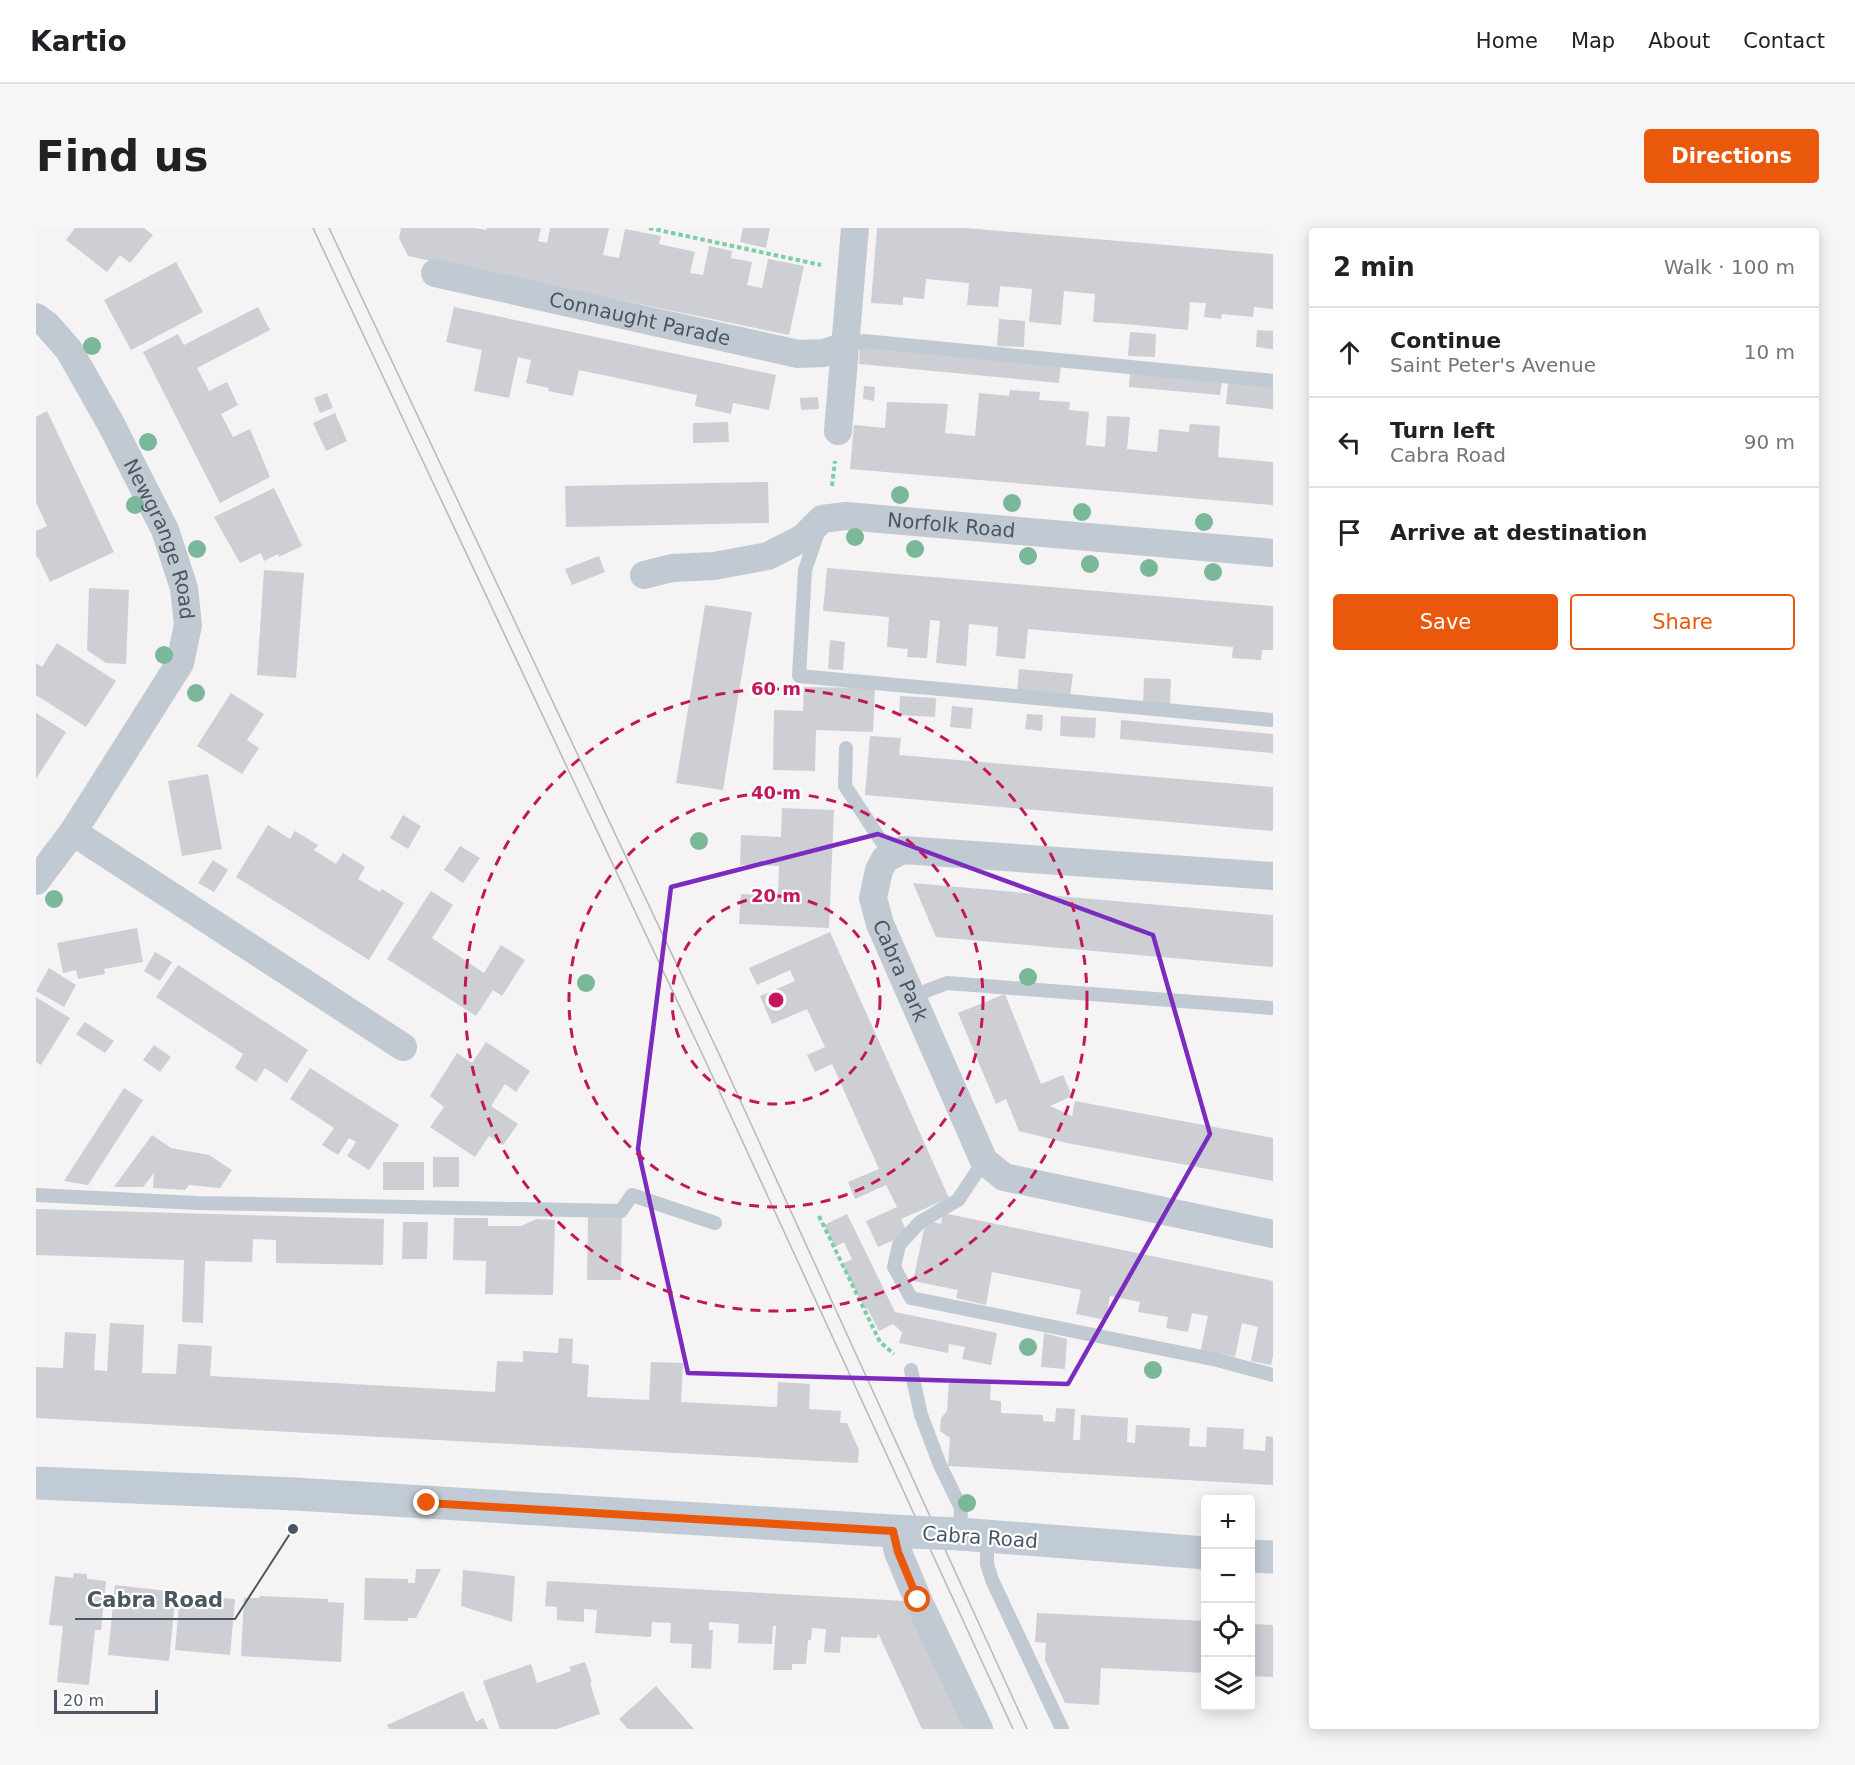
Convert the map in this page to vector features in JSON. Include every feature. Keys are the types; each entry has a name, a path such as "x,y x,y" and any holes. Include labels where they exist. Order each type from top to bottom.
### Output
{"main road":[{"name":"Cabra Road","path":"36,1483 295,1494 974,1535 1201,1552"},
{"path":"1255,1556 1273,1557"}],"street":[{"path":"838,431 855,228"},
{"name":"Connaught Parade","path":"435,273 798,354 824,353 845,346"},
{"name":"Newgrange Road","path":"36,317 47,325 69,350 111,424 165,530 184,588 188,625 180,663 73,832 36,882"},
{"name":"Norfolk Road","path":"822,519 846,516 1273,554"},
{"path":"644,575 672,568 714,566 768,556 803,538 822,519"},
{"path":"73,832 403,1047"},
{"path":"891,856 903,850 1273,876"},
{"name":"Cabra Park","path":"891,856 885,859 879,870 873,898 880,924 984,1161"},
{"path":"984,1161 1004,1177 1273,1234"},
{"path":"901,1532 898,1552 979,1729"}],"lane":[{"path":"845,346 864,340 1273,381"},
{"path":"822,519 805,570 799,676 1273,720"},
{"path":"846,748 844,786 891,856"},
{"path":"913,996 947,983 1273,1008"},
{"path":"984,1161 958,1200 920,1222 899,1245 894,1267 911,1298 1217,1360 1273,1375"},
{"path":"36,1195 197,1203 621,1211 632,1194 715,1223"},
{"path":"911,1370 921,1415 940,1465 1062,1729"}],"path":[{"path":"649,228 851,271"},
{"path":"819,1216 880,1342 911,1370"}],"highlighted area":[{"path":"878,834 1153,935 1210,1134 1068,1384 688,1373 638,1149 671,887"}],"building":[{"path":"75,228 144,228 153,235 130,263 120,255 107,272 66,240"},
{"path":"401,228 486,230 487,228 541,228 538,241 547,243 550,228 609,228 603,255 619,258 625,229 661,236 659,244 695,252 690,273 703,275 709,246 732,251 731,258 752,262 747,285 762,288 768,259 804,266 789,335 408,256 399,238"},
{"path":"743,228 770,228 766,248 740,242"},
{"path":"877,228 966,228 1273,254 1273,309 1254,307 1253,317 1222,314 1221,319 1204,317 1206,303 1190,302 1188,330 1093,322 1095,294 1064,291 1061,325 1029,322 1032,289 1000,286 998,307 967,305 969,283 926,279 924,299 903,297 903,305 871,303"},
{"path":"176,262 203,312 131,350 104,300"},
{"path":"258,307 270,330 197,368 209,391 227,382 238,405 221,414 233,437 250,429 270,477 220,503 143,352 178,334 184,345"},
{"path":"454,307 776,375 769,410 733,403 731,414 695,406 697,395 579,370 573,396 548,391 549,388 526,383 531,360 518,357 509,398 474,391 482,350 446,342"},
{"path":"999,319 1025,321 1024,347 997,346"},
{"path":"1257,330 1273,331 1273,349 1256,347"},
{"path":"1130,332 1156,334 1155,357 1128,356"},
{"path":"860,346 1061,365 1059,383 859,364"},
{"path":"1130,373 1222,381 1220,395 1129,387"},
{"path":"1228,383 1273,387 1273,409 1226,404"},
{"path":"864,386 875,387 874,401 863,399"},
{"path":"1010,390 1040,392 1039,400 1070,402 1069,410 1089,412 1086,445 1105,447 1107,416 1130,417 1127,449 1157,452 1159,429 1189,432 1190,424 1220,426 1218,457 1273,462 1273,505 850,469 854,425 885,428 887,402 948,404 945,433 975,436 979,393 1009,396"},
{"path":"327,393 333,408 320,413 314,398"},
{"path":"818,397 819,409 801,410 800,398"},
{"path":"47,411 114,552 50,582 36,556 36,531 47,526 36,502 36,417"},
{"path":"335,413 347,441 326,451 313,423"},
{"path":"728,422 729,442 693,443 693,423"},
{"path":"768,482 769,523 566,527 565,486"},
{"path":"274,488 302,546 279,557 278,554 264,561 261,553 240,563 214,517"},
{"path":"599,556 605,572 572,585 565,569"},
{"path":"827,568 1273,606 1273,650 1262,650 1261,660 1232,658 1233,647 1028,629 1025,659 996,656 998,627 969,624 966,666 936,663 940,621 930,620 927,658 907,657 908,649 887,647 889,617 823,611"},
{"path":"264,570 304,573 296,678 257,675"},
{"path":"89,588 129,590 126,664 106,663 87,650"},
{"path":"705,605 752,612 723,790 676,783"},
{"path":"830,640 845,642 843,670 828,669"},
{"path":"57,643 116,681 86,727 36,695 36,663 42,667"},
{"path":"1019,669 1073,674 1070,697 1017,692"},
{"path":"1144,678 1171,679 1170,704 1143,703"},
{"path":"804,687 875,688 873,732 816,730 815,771 773,770 774,710 803,711"},
{"path":"231,693 264,714 247,740 259,748 242,774 197,746"},
{"path":"900,696 936,698 935,717 899,715"},
{"path":"952,706 973,708 971,729 950,727"},
{"path":"36,713 66,732 36,779"},
{"path":"1027,714 1043,715 1042,731 1025,729"},
{"path":"1061,716 1096,718 1095,738 1060,736"},
{"path":"1121,720 1273,734 1273,753 1120,739"},
{"path":"870,736 901,738 899,755 1273,787 1273,831 865,795"},
{"path":"208,774 222,849 182,856 168,781"},
{"path":"782,808 834,810 829,928 739,924 741,894 778,896 779,866 740,865 741,835 781,837"},
{"path":"403,815 421,826 408,849 390,838"},
{"path":"268,825 290,839 295,831 318,845 314,850 336,864 343,853 365,867 358,879 380,892 382,889 404,903 369,960 236,877"},
{"path":"460,846 480,858 463,883 444,870"},
{"path":"213,860 228,870 214,892 198,883"},
{"path":"913,883 1273,915 1273,967 936,937"},
{"path":"431,891 453,905 432,938 484,973 501,945 525,960 502,996 493,990 476,1016 387,959"},
{"path":"137,928 143,962 104,969 105,974 78,979 76,970 63,973 57,943"},
{"path":"830,932 949,1198 901,1219 908,1234 878,1247 866,1221 897,1207 886,1185 855,1199 848,1182 879,1169 832,1064 815,1072 807,1055 825,1047 807,1009 772,1024 760,996 795,981 790,970 757,985 749,968"},
{"path":"155,952 172,962 160,981 144,971"},
{"path":"178,965 308,1050 287,1083 265,1068 256,1082 235,1068 243,1054 156,997"},
{"path":"49,968 76,985 64,1007 36,991"},
{"path":"1005,994 1041,1084 1063,1075 1072,1096 1050,1106 1072,1116 1075,1101 1273,1138 1273,1181 1067,1143 1019,1131 1006,1099 996,1104 958,1013"},
{"path":"36,997 70,1018 41,1065 36,1062"},
{"path":"85,1022 114,1041 105,1053 76,1034"},
{"path":"486,1042 530,1071 516,1092 505,1084 491,1106 518,1124 503,1145 489,1136 475,1157 430,1127 444,1107 430,1096 457,1053 472,1063"},
{"path":"154,1045 171,1057 160,1072 143,1060"},
{"path":"310,1068 399,1125 369,1170 347,1156 356,1142 349,1138 338,1155 322,1145 334,1128 290,1099"},
{"path":"124,1088 143,1100 88,1185 64,1181"},
{"path":"152,1135 171,1148 209,1155 232,1170 220,1188 189,1185 185,1190 153,1188 154,1173 143,1187 114,1187"},
{"path":"433,1157 459,1157 459,1187 433,1187"},
{"path":"383,1162 424,1162 424,1190 383,1190"},
{"path":"36,1209 384,1219 383,1265 276,1263 276,1240 253,1239 252,1262 205,1261 203,1323 182,1322 184,1260 36,1255"},
{"path":"943,1213 1273,1281 1271,1365 1251,1361 1258,1327 1242,1323 1235,1357 1222,1354 1221,1357 1200,1353 1208,1316 1192,1313 1188,1332 1166,1328 1168,1317 1138,1312 1140,1302 1110,1296 1106,1320 1076,1314 1081,1290 992,1272 986,1305 956,1298 958,1290 913,1281 926,1220 941,1224"},
{"path":"847,1214 895,1312 997,1333 991,1365 962,1359 965,1347 949,1344 948,1353 899,1343 902,1332 893,1324 879,1331 842,1264 852,1259 844,1242 835,1247 824,1225"},
{"path":"588,1217 622,1218 621,1280 587,1280"},
{"path":"454,1218 488,1218 488,1226 521,1226 537,1219 555,1220 553,1295 485,1294 486,1261 453,1260"},
{"path":"403,1222 428,1222 427,1259 402,1259"},
{"path":"110,1323 144,1325 142,1373 176,1374 178,1344 212,1346 210,1376 495,1392 497,1361 523,1362 523,1351 558,1353 559,1338 573,1339 572,1363 589,1365 587,1397 649,1400 651,1362 683,1363 681,1402 777,1407 778,1382 810,1384 809,1409 841,1411 840,1423 847,1423 859,1450 858,1463 36,1418 36,1367 63,1368 65,1332 96,1334 94,1370 107,1371"},
{"path":"1044,1333 1067,1339 1065,1369 1041,1367"},
{"path":"949,1381 991,1383 990,1400 1001,1401 1001,1413 1043,1415 1043,1421 1055,1422 1056,1408 1075,1409 1073,1440 1080,1440 1081,1415 1128,1418 1127,1442 1135,1443 1136,1425 1190,1428 1189,1446 1206,1447 1207,1427 1244,1429 1243,1449 1265,1451 1266,1436 1273,1437 1273,1485 948,1466 950,1438 940,1431 941,1418 947,1411"},
{"path":"416,1569 441,1569 416,1618 408,1618 408,1621 364,1620 365,1578 408,1579 408,1583 415,1583"},
{"path":"463,1570 515,1576 512,1622 461,1606"},
{"path":"74,1573 87,1574 87,1579 106,1581 101,1630 95,1630 89,1685 57,1682 63,1626 49,1625 55,1576 73,1578"},
{"path":"547,1581 905,1601 974,1729 922,1729 878,1633 877,1638 841,1637 840,1653 824,1652 826,1629 812,1628 811,1640 808,1640 806,1664 792,1664 792,1670 773,1670 776,1626 773,1626 772,1644 738,1643 739,1624 709,1622 709,1630 713,1630 711,1669 691,1668 692,1644 670,1643 671,1623 652,1622 651,1637 595,1633 597,1610 584,1609 584,1622 557,1620 557,1607 545,1606"},
{"path":"115,1585 176,1592 169,1661 108,1655"},
{"path":"180,1595 235,1599 230,1655 175,1650"},
{"path":"260,1596 328,1599 328,1602 344,1603 341,1662 241,1656 244,1598 259,1598"},
{"path":"1037,1613 1201,1621 1201,1673 1101,1668 1099,1705 1065,1703 1045,1660 1046,1643 1035,1642"},
{"path":"1255,1624 1273,1625 1273,1677 1255,1676"},
{"path":"585,1662 600,1714 557,1729 500,1729 483,1681 531,1664 537,1683 571,1671 569,1667"},
{"path":"656,1686 694,1729 628,1729 619,1719"},
{"path":"463,1691 476,1722 483,1718 488,1729 389,1729 387,1725"}],"tram line":[{"path":"313,228 705,1060 1013,1729"},
{"path":"329,228 720,1056 1027,1729"}],"place":[{"name":"Cabra Road","path":"293,1529"}],"route":[{"path":"427,1503 893,1531 898,1552 918,1600"}]}
